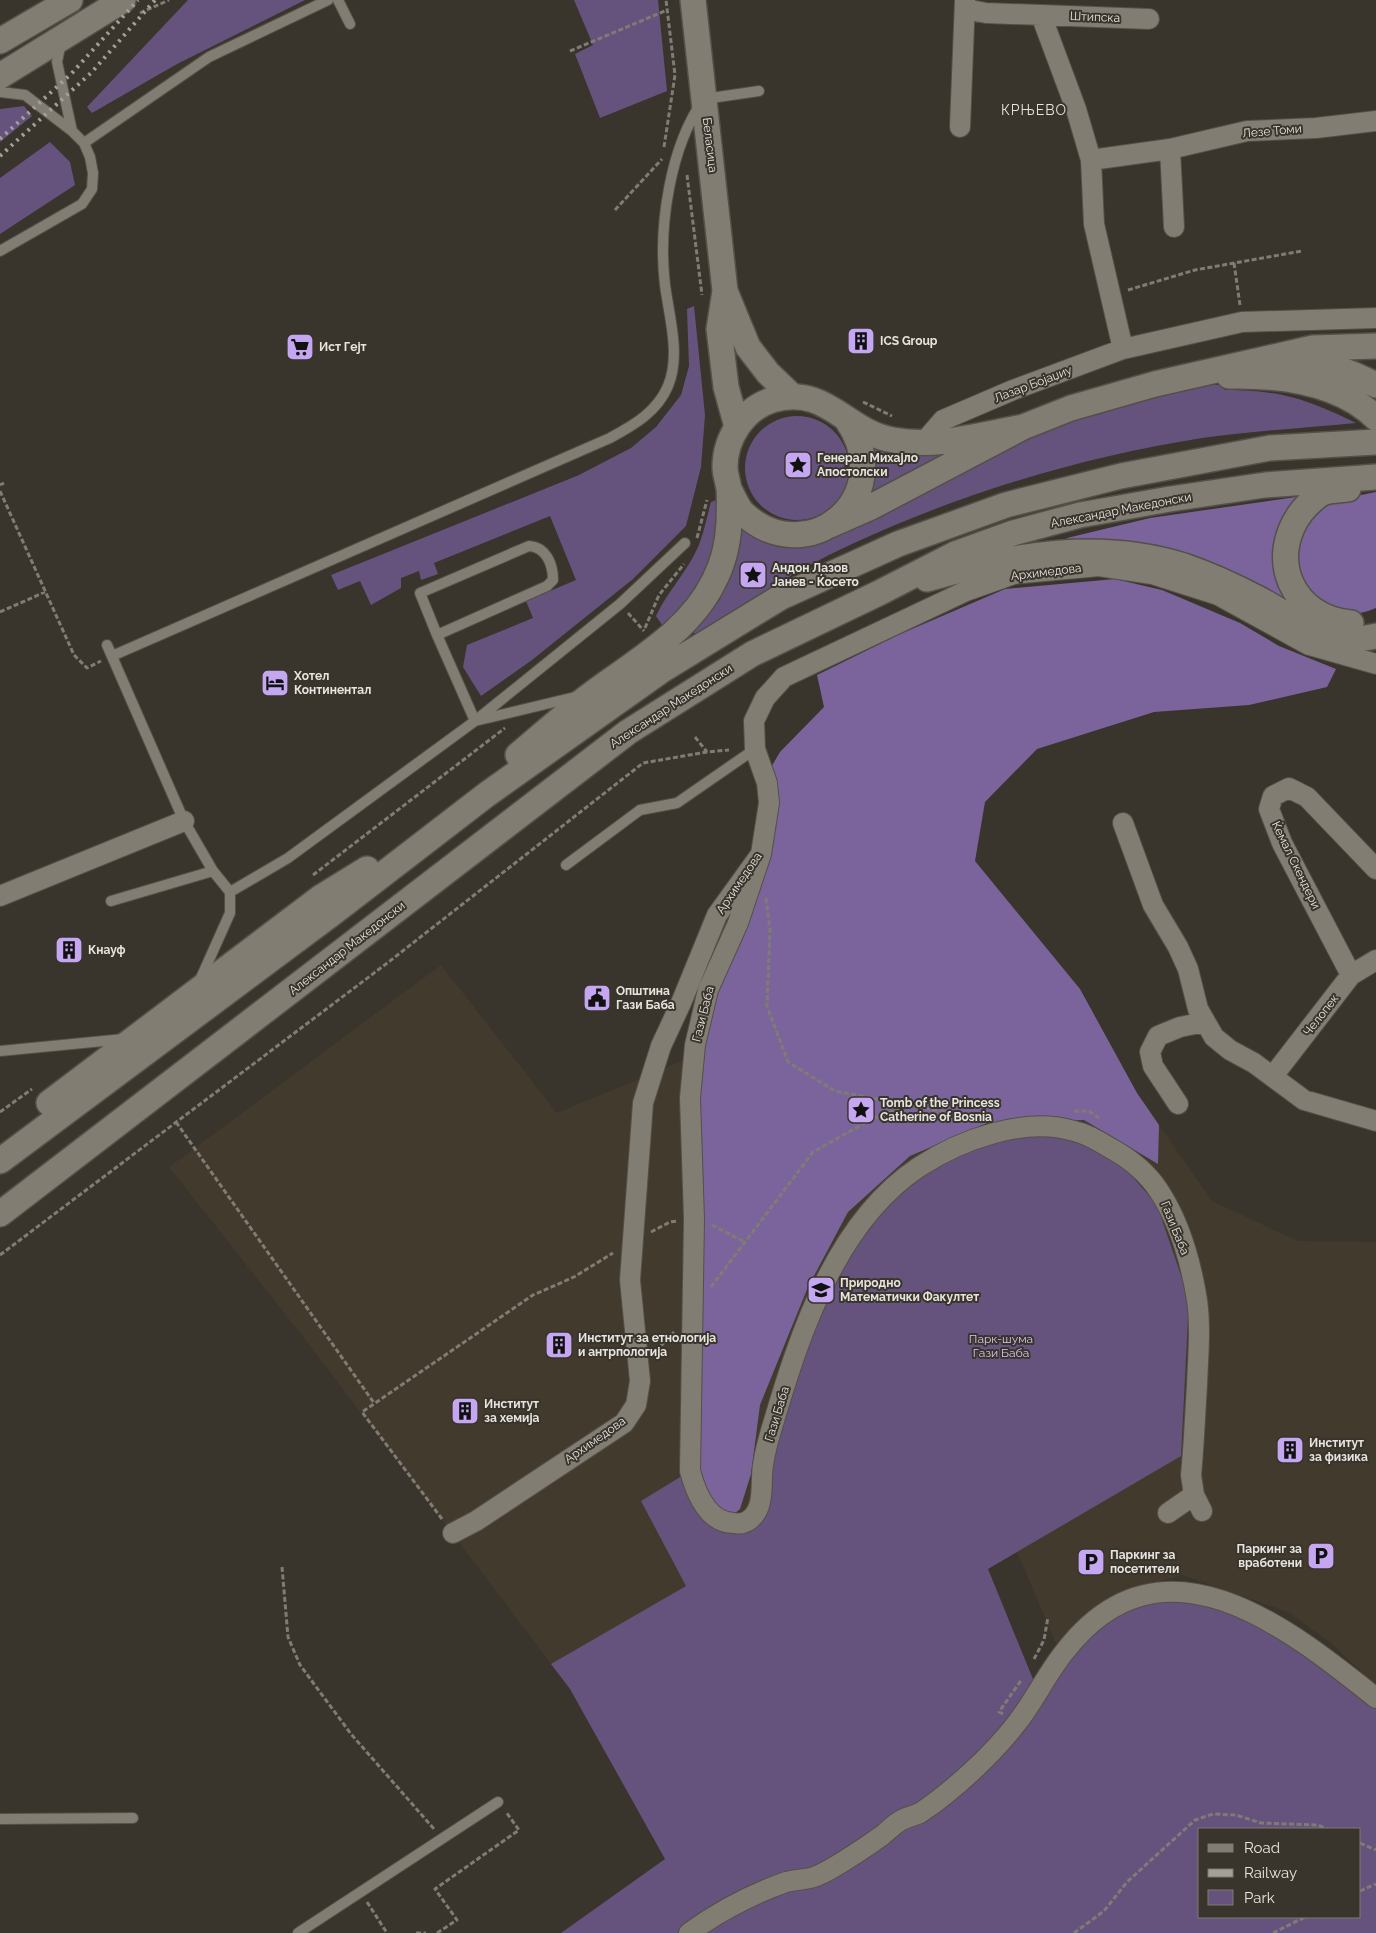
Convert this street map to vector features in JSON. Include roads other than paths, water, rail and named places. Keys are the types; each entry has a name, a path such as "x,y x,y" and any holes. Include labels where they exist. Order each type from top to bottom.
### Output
{"street":[{"path":"0,40 70,0"},
{"path":"0,76 123,0"},
{"name":"Беласица","path":"693,0 725,291 748,347 768,374 792,396"},
{"path":"960,128 965,5 986,14 1041,15 1076,109 1091,160 1094,224 1123,349"},
{"name":"Штипска","path":"1041,15 1149,19"},
{"name":"Лезе Томи","path":"1091,160 1170,149 1247,131 1316,128 1376,120"},
{"path":"1170,149 1174,227"},
{"name":"Беласица","path":"725,291 718,329 726,387 737,427"},
{"name":"Лазар Бојаџиу","path":"922,443 943,420 1013,390 1123,349 1242,322 1376,318"},
{"path":"719,492 760,526 783,534 807,534 871,507 1023,427 1108,397 1313,348 1376,346"},
{"path":"1278,355 1324,363 1352,372 1376,385"},
{"path":"1184,378 1239,376 1296,380 1337,393 1354,402 1376,418"},
{"path":"486,795 497,778 516,756 593,693 647,654 680,626 702,602 715,580 723,558 729,524 719,492 728,446 737,427 758,407 771,400 792,396 812,399 825,404 850,409 890,440 922,443 971,437 1023,427"},
{"path":"830,525 844,514 854,501 861,485 864,468 862,450 850,409"},
{"path":"0,1161 486,795 662,670 781,597 898,544 1006,505 1121,476 1270,448 1365,443"},
{"name":"Александар Македонски","path":"0,1214 628,732 752,654 955,554 1014,533 1080,515 1265,485 1376,477"},
{"path":"1376,481 1357,488 1324,492 1306,507 1293,523 1286,539 1284,553 1290,582 1299,597 1310,608 1343,622 1360,624 1376,620"},
{"path":"879,593 1015,558 1055,552 1094,551 1126,554 1191,569 1222,580 1312,629 1333,637 1350,640 1376,636"},
{"name":"Архимедова","path":"453,1533 476,1521 624,1423 636,1405 639,1371 630,1280 643,1103 661,1046 717,915 762,854 769,803 766,783 754,749 754,720 765,698 784,677 966,591 1014,574 1099,566 1152,574 1218,595 1309,645 1376,664"},
{"name":"Ќемал Скендери","path":"1351,975 1282,843 1269,809 1273,796 1289,788 1307,797 1376,869"},
{"path":"0,896 184,821"},
{"path":"1123,823 1153,906 1178,946 1188,968 1198,1009 1214,1037 1230,1050 1273,1076 1304,1100 1376,1121"},
{"path":"0,1140 320,898 389,858 415,849"},
{"name":"Гази Баба","path":"762,854 738,923 708,990 695,1044 690,1098 694,1219 690,1471 694,1488 713,1515 724,1523 739,1524 750,1520 760,1501 762,1466 773,1424 811,1316 842,1248 889,1189 920,1166 964,1144 1009,1130 1030,1127 1053,1127 1074,1130 1112,1148 1138,1167 1158,1190 1180,1234 1191,1269 1200,1328 1199,1459 1192,1474 1198,1503 1168,1513"},
{"name":"Челопек","path":"1273,1076 1351,975 1376,960"},
{"path":"1178,1104 1152,1066 1150,1052 1158,1036 1180,1027 1204,1022"},
{"path":"689,1933 714,1915 787,1882 818,1876 882,1836 899,1821 918,1814 960,1782 1003,1739 1016,1724 1065,1651 1079,1634 1104,1613 1138,1597 1168,1590 1216,1597 1265,1619 1290,1634 1328,1660 1376,1698"}],"lane":[{"path":"84,143 209,57 328,0"},
{"path":"338,0 350,24"},
{"path":"61,40 57,62 72,131"},
{"path":"112,656 610,438 639,422 658,403 668,386 673,370 663,244 667,207 676,162 685,131 704,99 759,91"},
{"path":"0,92 24,96 72,131 84,143 91,165 92,189 82,204 0,251"},
{"path":"230,892 288,858 475,721 620,604 689,543"},
{"path":"437,635 547,586 553,580 553,571 544,551 538,547 529,546 420,593 437,635 475,721"},
{"path":"107,645 184,821 214,871 230,892 230,913 207,967 191,996"},
{"path":"475,721 593,693"},
{"path":"566,865 640,810 677,802 754,749"},
{"path":"112,901 214,871"},
{"path":"0,1051 135,1037"},
{"path":"298,1933 498,1802"},
{"path":"0,1819 133,1818"}],"railway":[{"path":"0,139 72,73 138,0"},
{"path":"0,156 92,72 155,0"}],"place":[{"name":"ICS Group","path":"861,341"},
{"name":"Ист Гејт","path":"300,347"},
{"name":"Генерал Михајло Апостолски","path":"798,465"},
{"name":"Андон Лазов Јанев - Ќосето","path":"753,575"},
{"name":"Хотел Континентал","path":"275,683"},
{"name":"Кнауф","path":"69,950"},
{"name":"Општина Гази Баба","path":"597,998"},
{"name":"Tomb of the Princess Catherine of Bosnia","path":"861,1110"},
{"name":"Природно Математички Факултет","path":"821,1290"},
{"name":"Институт за етнологија и антрпологија","path":"559,1345"},
{"name":"Институт за хемија","path":"465,1411"},
{"name":"Институт за физика","path":"1290,1450"},
{"name":"Паркинг за вработени","path":"1321,1556"},
{"name":"Паркинг за посетители","path":"1091,1562"}],"district":[{"name":"КРЊЕВО","path":"1034,110"}],"park label":[{"name":"Парк-шума Гази Баба","path":"1001,1346"}]}
